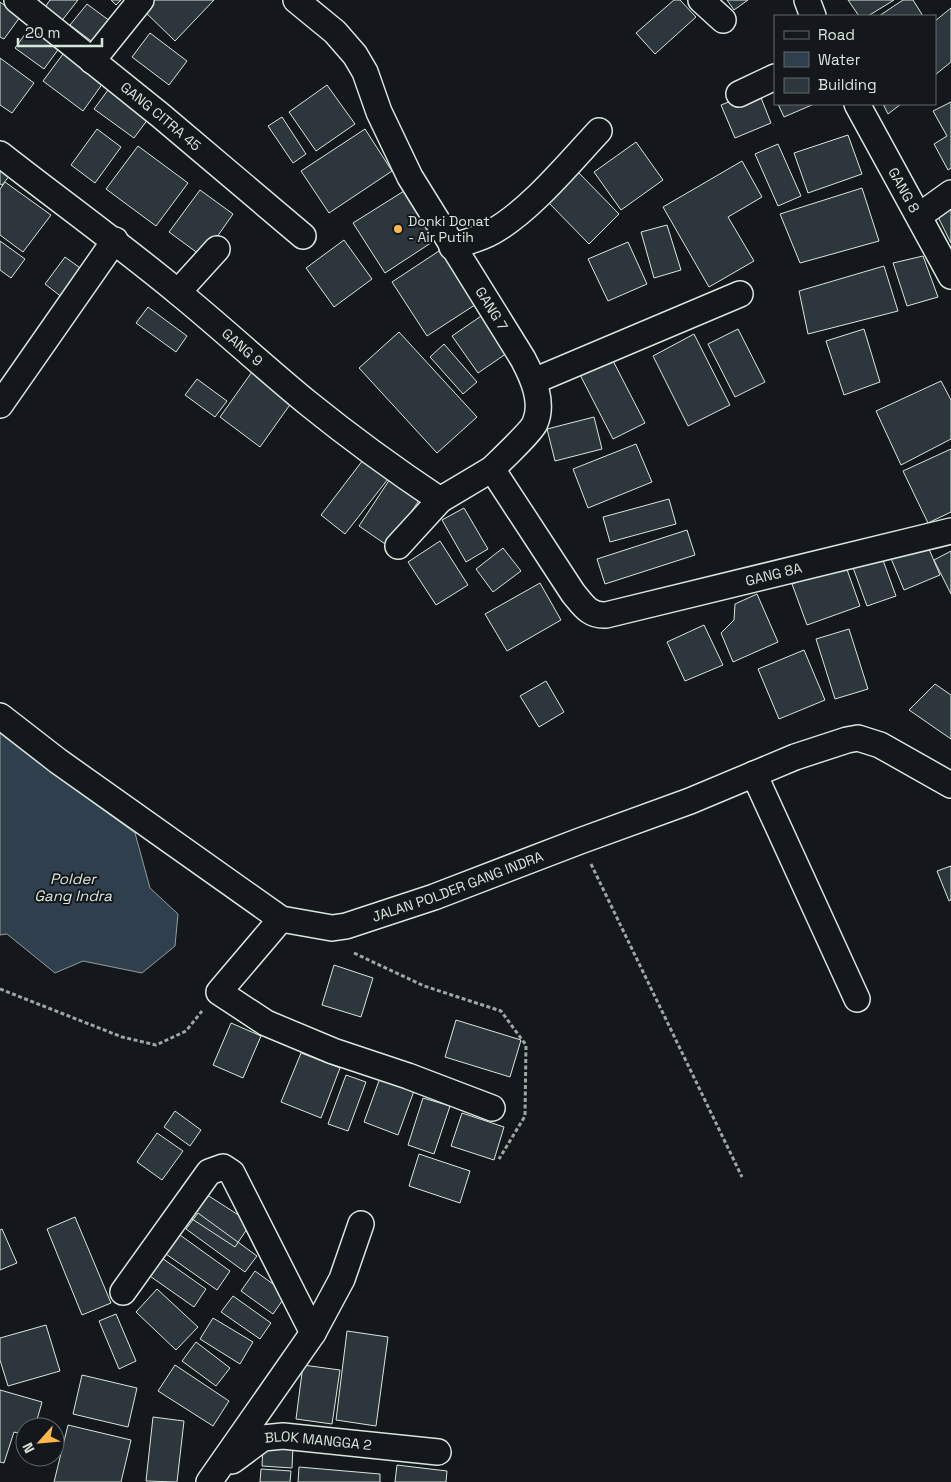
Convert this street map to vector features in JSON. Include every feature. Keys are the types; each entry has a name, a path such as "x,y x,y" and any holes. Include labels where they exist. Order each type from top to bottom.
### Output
{"street":[{"name":"GANG CITRA 45","path":"16,0 160,115 303,236"},
{"path":"92,60 141,0"},
{"name":"GANG 7","path":"296,0 335,32 355,55 365,72 379,112 410,177 523,359 534,381 538,407 535,424 492,469"},
{"path":"701,0 723,20"},
{"path":"807,0 813,15"},
{"path":"739,94 774,77"},
{"name":"GANG 8","path":"858,105 951,276"},
{"path":"452,247 491,233 510,221 532,201 599,131"},
{"name":"GANG 9","path":"0,154 61,202 114,240 178,292 308,404 392,467 440,500"},
{"path":"919,216 951,192"},
{"path":"0,404 114,240"},
{"path":"178,292 217,249"},
{"path":"534,381 740,294"},
{"path":"398,546 440,500 492,469"},
{"name":"GANG 8A","path":"492,469 574,593 585,608 597,616 606,616 951,531"},
{"name":"JALAN POLDER GANG INDRA","path":"0,716 58,761 281,919 332,928 346,926 434,897 690,801 795,757 847,740 858,738 880,745 951,785"},
{"path":"754,774 857,999"},
{"path":"281,919 219,992 274,1027 333,1051 408,1076 492,1108"},
{"path":"124,1292 209,1172 223,1167 232,1173 313,1333"},
{"path":"210,1480 313,1333 342,1279 362,1224"},
{"name":"BLOK MANGGA 2","path":"210,1480 263,1438 283,1436 438,1452"}],"path":[{"path":"580,841 742,1177"},
{"path":"348,950 424,986 501,1011 526,1045 525,1116 499,1159"},
{"path":"0,989 122,1037 156,1045 186,1031 219,992"}],"water":[{"name":"Polder Gang Indra","path":"0,730 69,785 135,833 150,888 178,914 175,946 142,973 83,961 55,973 7,934 0,935"}],"building":[{"path":"50,0 78,0 60,23 43,10"},
{"path":"111,0 121,0 116,5"},
{"path":"145,0 214,0 175,41 139,6"},
{"path":"674,0 680,0 696,17 655,54 636,33"},
{"path":"727,0 748,0 734,10"},
{"path":"848,0 894,0 870,15 858,15"},
{"path":"903,0 913,0 922,15 880,15"},
{"path":"0,2 20,17 4,39 0,37"},
{"path":"87,4 114,24 98,46 70,25"},
{"path":"951,8 951,62 936,74 936,20"},
{"path":"31,26 60,47 44,69 15,48"},
{"path":"150,33 187,61 169,85 132,57"},
{"path":"63,54 103,83 83,111 43,81"},
{"path":"0,58 34,83 12,113 0,105"},
{"path":"327,85 355,124 316,151 289,112"},
{"path":"111,86 151,115 134,138 94,109"},
{"path":"758,90 771,123 735,138 721,105"},
{"path":"951,102 951,168 948,170 934,144 947,136 933,111"},
{"path":"778,105 812,105 784,117"},
{"path":"884,105 900,105 888,114"},
{"path":"282,117 306,154 293,163 268,126"},
{"path":"97,129 121,147 95,183 71,165"},
{"path":"365,129 392,171 329,213 301,171"},
{"path":"848,135 862,174 808,193 794,153"},
{"path":"636,142 663,180 621,210 594,172"},
{"path":"778,144 801,196 778,206 755,154"},
{"path":"138,146 188,183 156,226 106,189"},
{"path":"742,161 762,197 728,217 754,261 709,287 663,207"},
{"path":"0,166 11,174 2,185 0,184"},
{"path":"577,171 619,214 589,244 547,201"},
{"path":"5,182 51,215 23,252 0,235 0,189"},
{"name":"Donki Donat - Air Putih","path":"412,186 443,235 385,273 353,223"},
{"path":"862,188 879,241 800,263 780,214"},
{"path":"200,190 233,214 203,257 169,232"},
{"path":"951,202 951,243 936,213"},
{"path":"667,225 681,270 654,278 641,232"},
{"path":"344,240 372,279 334,307 306,268"},
{"path":"0,241 25,259 11,278 0,270"},
{"path":"628,242 647,284 608,301 588,259"},
{"path":"445,247 481,301 427,336 392,282"},
{"path":"923,256 938,297 907,306 893,263"},
{"path":"65,257 83,270 63,298 45,284"},
{"path":"884,266 898,311 808,334 799,291"},
{"path":"148,307 187,336 176,352 136,323"},
{"path":"487,312 513,349 478,373 452,336"},
{"path":"738,329 765,382 735,397 708,344"},
{"path":"864,329 880,382 844,395 826,341"},
{"path":"399,332 477,417 437,453 359,368"},
{"path":"694,334 730,405 688,426 653,356"},
{"path":"444,344 477,382 463,394 430,357"},
{"path":"608,351 645,423 613,439 576,367"},
{"path":"254,369 294,399 260,447 220,417"},
{"path":"197,379 227,401 215,417 185,395"},
{"path":"941,381 951,400 951,439 901,465 876,411"},
{"path":"594,417 602,449 555,461 547,429"},
{"path":"636,444 652,482 588,508 573,469"},
{"path":"951,449 951,512 928,523 903,471"},
{"path":"363,460 388,479 345,534 321,515"},
{"path":"390,479 420,499 388,546 359,526"},
{"path":"669,499 676,524 610,542 603,517"},
{"path":"464,508 488,549 466,562 442,520"},
{"path":"687,530 695,555 605,584 597,559"},
{"path":"440,541 468,585 436,605 408,562"},
{"path":"926,542 940,575 904,590 890,556"},
{"path":"503,548 521,571 493,592 476,569"},
{"path":"951,551 951,594 934,560"},
{"path":"880,552 896,596 867,606 851,562"},
{"path":"845,564 860,606 807,625 792,584"},
{"path":"540,583 561,620 507,651 485,614"},
{"path":"757,594 778,642 733,662 721,633 734,620 735,604"},
{"path":"704,625 723,665 685,681 667,642"},
{"path":"849,629 868,689 835,699 816,639"},
{"path":"804,650 825,700 779,719 758,669"},
{"path":"546,681 564,712 539,727 520,696"},
{"path":"935,684 951,695 951,739 909,710"},
{"path":"951,866 951,900 949,901 937,871"},
{"path":"334,965 373,978 361,1017 322,1005"},
{"path":"456,1020 521,1040 510,1077 445,1057"},
{"path":"231,1023 261,1036 243,1078 213,1065"},
{"path":"301,1053 340,1068 321,1118 281,1102"},
{"path":"346,1075 366,1082 348,1131 328,1124"},
{"path":"380,1078 414,1091 398,1135 364,1122"},
{"path":"423,1098 450,1106 434,1154 408,1145"},
{"path":"175,1111 201,1130 190,1146 164,1127"},
{"path":"462,1113 504,1127 494,1160 451,1146"},
{"path":"157,1133 183,1151 162,1180 137,1162"},
{"path":"419,1154 470,1171 460,1203 409,1186"},
{"path":"201,1191 251,1223 235,1247 186,1215"},
{"path":"198,1213 257,1256 245,1272 186,1229"},
{"path":"75,1217 111,1303 82,1315 47,1229"},
{"path":"2,1229 17,1263 0,1270 0,1230"},
{"path":"180,1235 230,1271 217,1290 166,1254"},
{"path":"159,1256 206,1289 194,1307 147,1274"},
{"path":"255,1271 287,1294 273,1314 241,1291"},
{"path":"157,1289 198,1327 176,1350 136,1312"},
{"path":"233,1296 271,1323 260,1339 221,1312"},
{"path":"116,1314 136,1361 119,1369 99,1321"},
{"path":"213,1318 253,1342 240,1364 200,1339"},
{"path":"46,1325 60,1371 8,1386 0,1360 0,1338"},
{"path":"347,1331 388,1337 376,1426 336,1420"},
{"path":"196,1342 230,1368 216,1386 182,1361"},
{"path":"175,1365 229,1401 213,1426 158,1391"},
{"path":"303,1365 340,1370 332,1424 296,1419"},
{"path":"82,1375 137,1388 128,1427 73,1414"},
{"path":"0,1390 42,1402 38,1417 15,1417 15,1432 4,1463 0,1462"},
{"path":"153,1417 184,1421 177,1482 146,1481"},
{"path":"68,1425 131,1440 121,1482 54,1482 58,1467 65,1467 65,1437"},
{"path":"263,1444 293,1446 292,1468 262,1466"},
{"path":"397,1465 447,1471 446,1482 395,1482"},
{"path":"299,1467 380,1474 380,1482 298,1482"},
{"path":"261,1469 291,1471 290,1482 260,1482"}],"place":[{"name":"Donki Donat - Air Putih","path":"398,229"}]}
